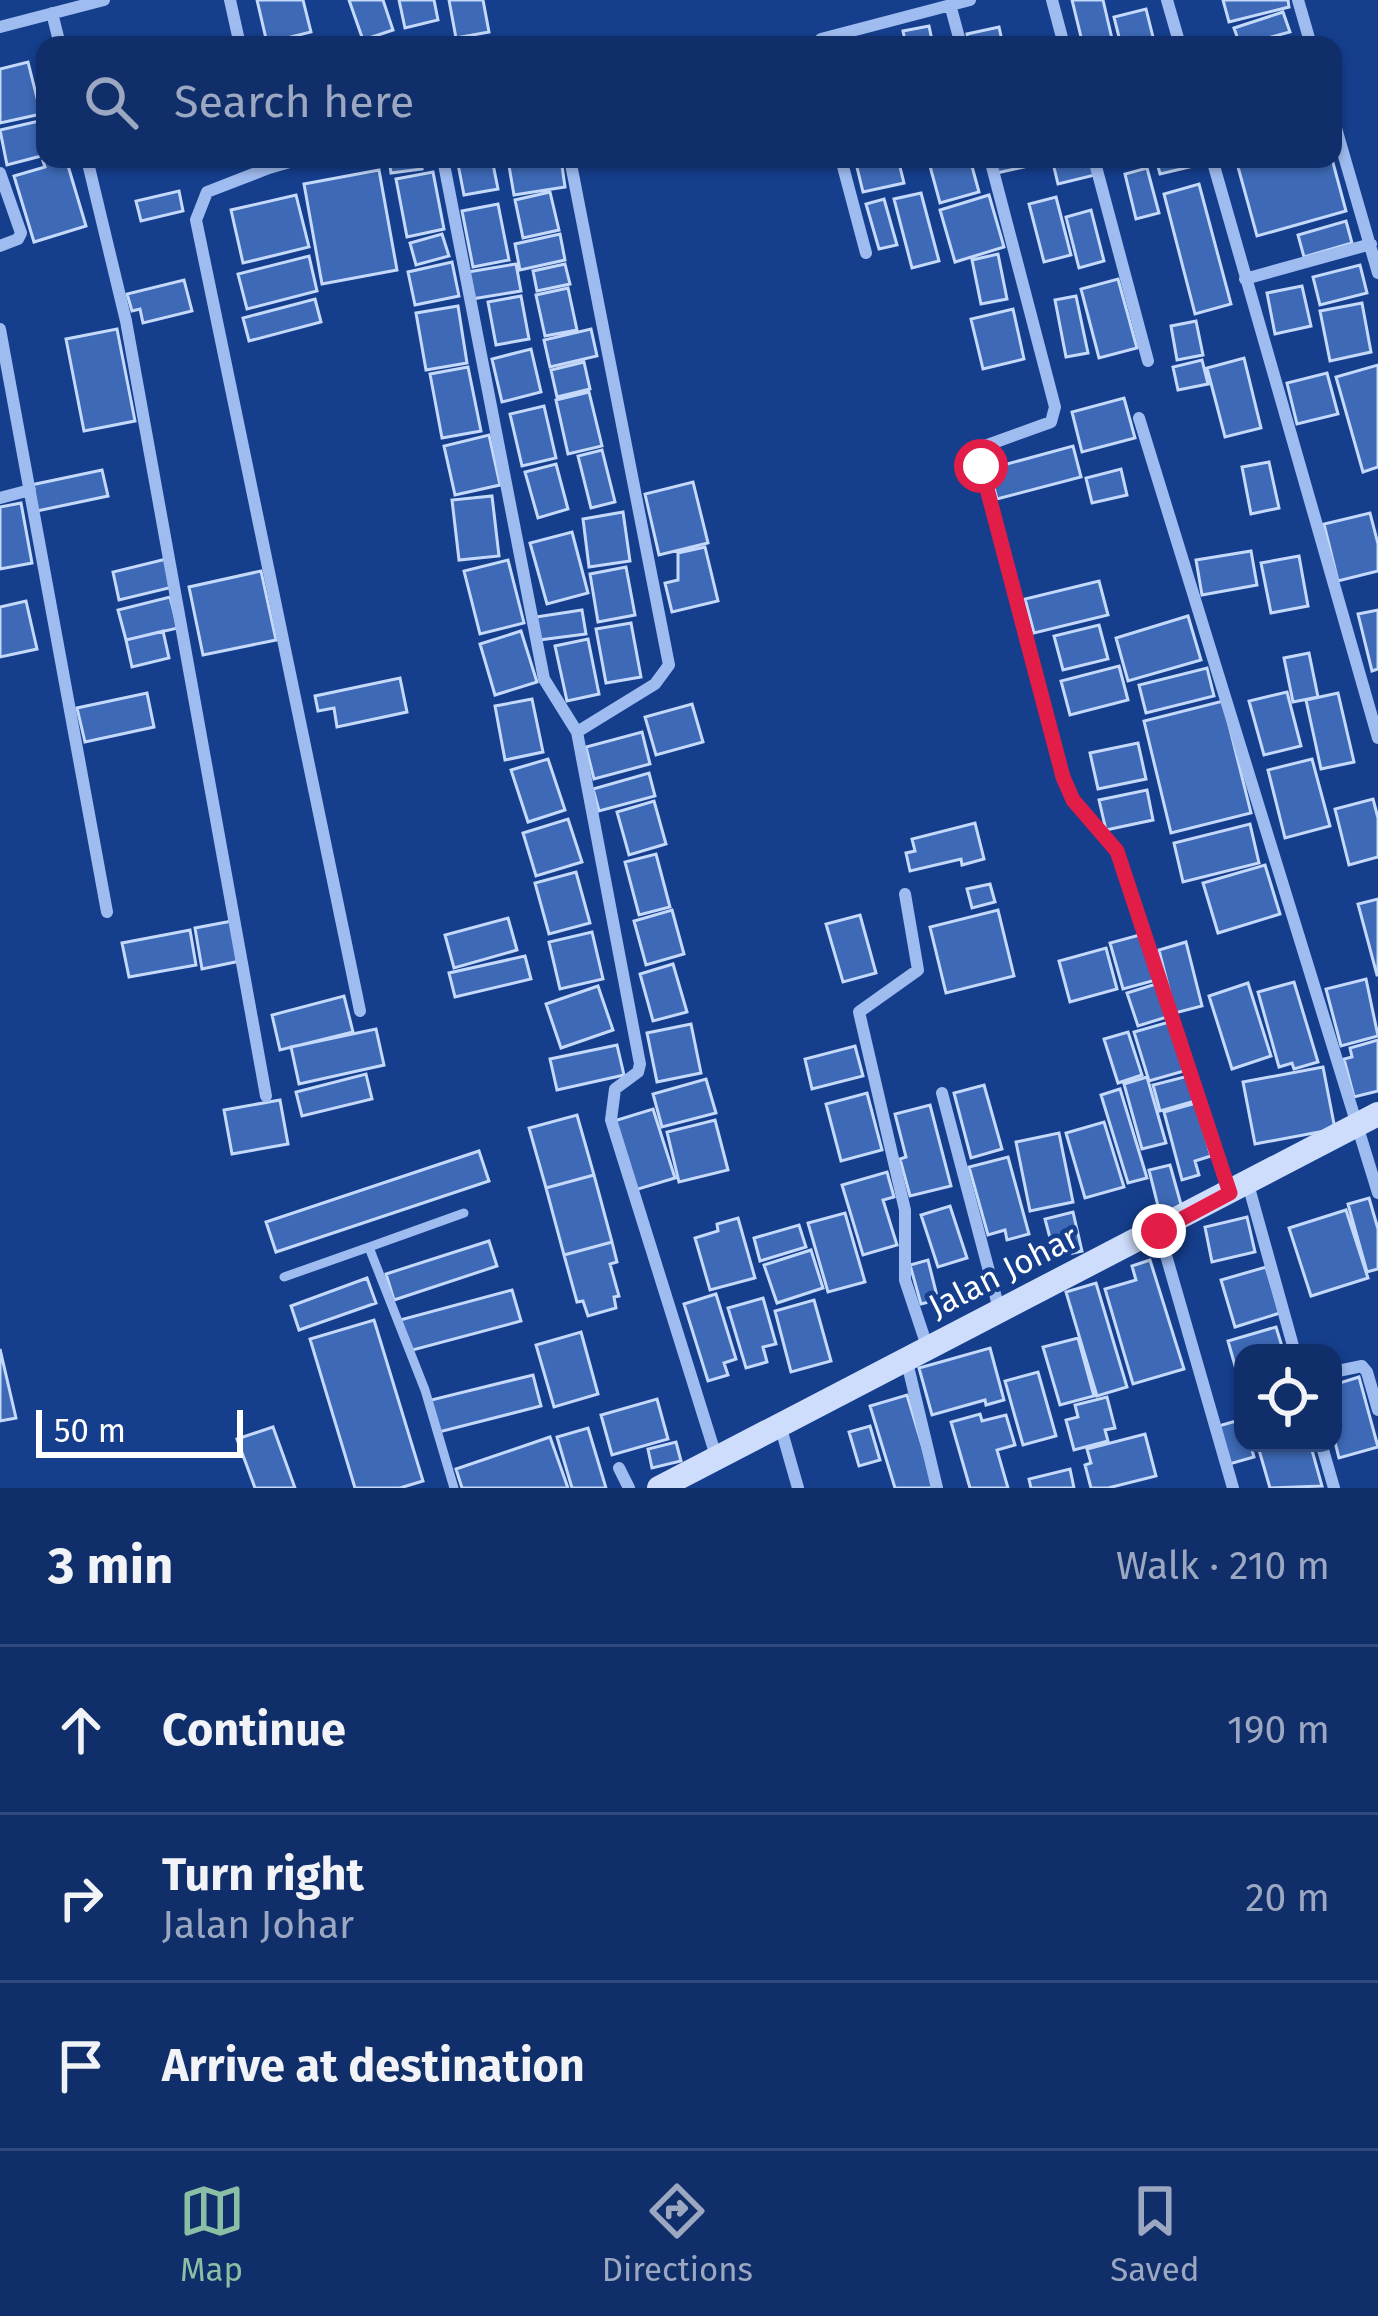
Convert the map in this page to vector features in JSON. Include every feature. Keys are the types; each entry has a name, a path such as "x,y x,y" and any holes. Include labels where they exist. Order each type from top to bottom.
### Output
{"street":[{"path":"0,27 104,0"},
{"path":"230,0 238,36"},
{"path":"834,36 970,0"},
{"path":"1052,0 1062,36"},
{"path":"1167,0 1177,36"},
{"path":"1298,0 1309,36"},
{"path":"951,8 959,36"},
{"path":"52,13 58,36"},
{"path":"1342,148 1378,273"},
{"path":"89,168 135,368 266,1096"},
{"path":"258,168 207,192 196,220 360,1011"},
{"path":"445,168 544,679 578,732 640,1064 638,1072 615,1089 611,1120 716,1456"},
{"path":"572,168 669,665 655,684 578,732"},
{"path":"843,168 866,253"},
{"path":"992,168 1055,407 1052,422 982,447 981,466 1063,777 1073,800 1117,851 1292,1344"},
{"path":"1096,168 1148,361"},
{"path":"1214,168 1378,738"},
{"path":"0,173 21,233 0,246"},
{"path":"1245,279 1371,244"},
{"path":"0,329 107,912"},
{"path":"1139,418 1368,1120 1378,1193"},
{"path":"0,498 31,490"},
{"path":"904,894 918,970 859,1012 905,1210 905,1280 938,1488"},
{"path":"942,1093 999,1309"},
{"name":"Jalan Johar","path":"659,1488 1368,1120"},
{"path":"1159,1231 1233,1488"},
{"path":"1342,1370 1362,1366 1378,1410"},
{"path":"779,1424 798,1488"},
{"path":"1324,1452 1334,1488"},
{"path":"619,1468 629,1488"}],"lane":[{"path":"284,1276 464,1213"},
{"path":"373,1246 370,1256 425,1390 454,1488"}],"building":[{"path":"257,0 303,0 311,32 265,36"},
{"path":"349,0 383,0 393,30 362,36"},
{"path":"399,0 434,0 438,20 405,28"},
{"path":"449,0 483,0 489,32 456,36"},
{"path":"1072,0 1103,0 1111,36 1081,36"},
{"path":"1223,0 1288,0 1289,7 1229,22"},
{"path":"1146,9 1153,36 1119,36 1114,17"},
{"path":"1283,12 1290,32 1237,36 1234,28"},
{"path":"929,26 931,36 904,36 903,31"},
{"path":"999,27 1001,36 967,36"},
{"path":"28,62 36,115 0,123 0,69"},
{"path":"36,122 36,157 7,165 0,130"},
{"path":"42,168 69,168 86,226 34,242 14,176"},
{"path":"390,168 422,168 422,169 391,173"},
{"path":"459,168 494,168 498,189 464,195"},
{"path":"509,168 562,168 565,187 514,195"},
{"path":"857,168 900,168 904,183 863,192"},
{"path":"930,168 972,168 979,192 940,203"},
{"path":"1054,168 1093,168 1095,175 1058,184"},
{"path":"1147,168 1159,213 1136,219 1125,174"},
{"path":"1238,168 1334,168 1346,211 1257,236"},
{"path":"379,170 397,270 322,284 304,184"},
{"path":"433,172 444,229 407,237 396,179"},
{"path":"1199,184 1231,304 1195,314 1164,194"},
{"path":"179,191 183,211 141,221 136,201"},
{"path":"550,192 559,230 523,238 515,200"},
{"path":"921,193 939,261 912,268 894,199"},
{"path":"296,195 309,247 243,263 231,210"},
{"path":"989,195 1004,247 955,262 940,210"},
{"path":"1056,197 1071,255 1044,262 1029,204"},
{"path":"884,199 897,245 879,249 866,204"},
{"path":"498,204 509,260 473,267 462,211"},
{"path":"1091,210 1104,261 1079,268 1066,217"},
{"path":"1346,221 1352,243 1304,257 1298,235"},
{"path":"442,234 449,256 416,265 410,243"},
{"path":"560,234 565,260 520,270 515,244"},
{"path":"998,254 1007,299 981,304 972,260"},
{"path":"309,256 317,291 247,309 238,274"},
{"path":"452,262 459,296 415,305 408,272"},
{"path":"516,264 521,291 472,299 468,272"},
{"path":"565,264 570,284 537,291 533,271"},
{"path":"1360,265 1367,293 1320,305 1313,277"},
{"path":"1118,279 1137,348 1099,358 1081,289"},
{"path":"184,280 192,311 143,323 140,309 132,311 127,294"},
{"path":"1302,286 1311,326 1275,334 1267,293"},
{"path":"568,288 577,330 545,336 536,295"},
{"path":"521,296 529,339 496,345 488,302"},
{"path":"1076,296 1088,353 1066,357 1055,300"},
{"path":"315,299 321,322 249,341 243,318"},
{"path":"1362,303 1371,352 1330,361 1320,311"},
{"path":"458,306 467,363 426,370 416,313"},
{"path":"1013,309 1024,359 983,369 971,319"},
{"path":"1196,321 1203,355 1177,360 1171,326"},
{"path":"117,329 135,421 84,431 66,339"},
{"path":"591,329 597,356 550,367 544,340"},
{"path":"531,349 541,392 502,402 492,359"},
{"path":"1244,358 1261,428 1225,437 1207,368"},
{"path":"1202,360 1208,384 1178,390 1173,367"},
{"path":"584,362 590,389 557,397 551,370"},
{"path":"1378,365 1378,467 1363,472 1336,377"},
{"path":"468,367 481,431 442,438 430,374"},
{"path":"1327,373 1338,414 1297,424 1287,383"},
{"path":"589,392 602,446 568,454 556,400"},
{"path":"1124,398 1135,438 1082,452 1072,412"},
{"path":"544,406 556,458 522,466 510,414"},
{"path":"489,435 500,485 455,495 444,446"},
{"path":"1073,446 1081,477 997,499 989,469"},
{"path":"602,450 615,502 591,508 578,456"},
{"path":"1269,462 1279,508 1251,514 1242,467"},
{"path":"556,464 568,509 538,518 525,472"},
{"path":"1121,469 1127,495 1092,503 1086,478"},
{"path":"102,470 108,496 37,511 31,485"},
{"path":"693,482 708,543 659,555 645,494"},
{"path":"492,496 499,556 459,560 452,500"},
{"path":"21,503 32,563 0,569 0,507"},
{"path":"623,512 630,561 589,567 583,519"},
{"path":"1370,513 1378,544 1378,571 1338,581 1324,524"},
{"path":"572,532 588,593 547,604 530,543"},
{"path":"705,547 718,601 672,612 665,583 678,580 678,553"},
{"path":"1251,551 1257,585 1202,595 1196,560"},
{"path":"1299,556 1308,606 1271,613 1261,563"},
{"path":"166,559 173,587 119,600 113,572"},
{"path":"508,560 524,623 480,634 464,571"},
{"path":"626,567 635,615 598,622 590,574"},
{"path":"261,571 276,640 203,655 189,587"},
{"path":"1099,581 1108,615 1034,633 1025,599"},
{"path":"170,597 178,628 126,640 118,610"},
{"path":"26,601 37,649 0,657 0,607"},
{"path":"582,610 586,634 539,640 536,617"},
{"path":"1378,610 1378,669 1372,671 1358,614"},
{"path":"1188,616 1201,660 1128,681 1116,638"},
{"path":"631,623 641,677 606,683 596,629"},
{"path":"1099,625 1108,659 1063,670 1054,636"},
{"path":"163,631 169,658 132,667 126,640"},
{"path":"521,631 537,682 495,695 480,644"},
{"path":"588,639 599,694 567,701 555,646"},
{"path":"1309,653 1318,697 1293,702 1284,658"},
{"path":"1119,666 1128,700 1070,715 1061,681"},
{"path":"1207,668 1214,696 1146,713 1139,685"},
{"path":"400,678 407,712 337,727 334,708 318,711 315,696"},
{"path":"1287,692 1301,746 1264,755 1249,701"},
{"path":"147,693 154,727 85,742 77,708"},
{"path":"1338,693 1354,762 1321,769 1306,700"},
{"path":"532,699 543,752 505,760 495,706"},
{"path":"1223,701 1251,813 1171,833 1144,721"},
{"path":"692,704 703,742 656,755 645,717"},
{"path":"642,732 650,764 594,779 586,747"},
{"path":"1138,743 1146,779 1098,789 1090,753"},
{"path":"548,759 565,810 528,822 511,770"},
{"path":"1312,759 1330,826 1285,838 1268,770"},
{"path":"649,773 655,796 599,811 593,789"},
{"path":"1147,790 1153,820 1106,830 1099,800"},
{"path":"1373,799 1378,857 1349,865 1335,809"},
{"path":"654,801 666,844 629,855 617,812"},
{"path":"568,819 582,862 536,876 523,833"},
{"path":"975,823 984,859 962,865 961,859 910,871 906,853 915,851 912,839"},
{"path":"1250,824 1259,863 1183,882 1174,843"},
{"path":"656,854 670,907 639,915 625,862"},
{"path":"1265,865 1280,914 1218,933 1203,883"},
{"path":"576,872 590,923 549,934 535,883"},
{"path":"990,884 995,902 972,908 967,889"},
{"path":"1378,899 1378,975 1377,975 1358,904"},
{"path":"672,910 684,954 646,965 634,921"},
{"path":"998,910 1014,976 946,993 930,927"},
{"path":"860,915 876,973 843,982 826,924"},
{"path":"508,918 517,950 454,968 445,935"},
{"path":"232,921 240,961 202,969 195,928"},
{"path":"190,930 196,965 129,977 122,943"},
{"path":"592,932 603,979 560,989 549,942"},
{"path":"1143,934 1156,980 1123,989 1110,943"},
{"path":"1186,942 1202,1006 1175,1013 1159,950"},
{"path":"1106,948 1117,989 1070,1002 1059,961"},
{"path":"525,956 531,979 455,997 449,973"},
{"path":"673,964 687,1012 653,1021 640,974"},
{"path":"1366,979 1378,1036 1341,1046 1326,989"},
{"path":"1294,982 1318,1062 1294,1069 1292,1063 1279,1067 1258,992"},
{"path":"1159,983 1170,1016 1138,1026 1127,993"},
{"path":"1248,983 1271,1056 1232,1069 1209,996"},
{"path":"598,986 613,1030 561,1048 546,1004"},
{"path":"344,996 353,1032 280,1050 272,1015"},
{"path":"1169,1022 1184,1071 1149,1081 1134,1032"},
{"path":"691,1024 701,1073 657,1082 647,1033"},
{"path":"376,1029 384,1065 299,1084 291,1047"},
{"path":"1128,1032 1142,1075 1118,1083 1104,1039"},
{"path":"1378,1040 1378,1091 1354,1097 1344,1059 1352,1057 1350,1048"},
{"path":"617,1045 624,1075 557,1090 550,1059"},
{"path":"855,1046 863,1076 812,1089 805,1059"},
{"path":"1323,1067 1335,1129 1255,1144 1243,1082"},
{"path":"366,1074 372,1099 302,1116 296,1092"},
{"path":"1188,1076 1195,1101 1160,1111 1153,1085"},
{"path":"1147,1077 1166,1143 1142,1149 1124,1084"},
{"path":"706,1079 716,1113 662,1127 653,1094"},
{"path":"984,1085 1002,1149 971,1158 954,1093"},
{"path":"1120,1089 1147,1178 1128,1183 1101,1095"},
{"path":"867,1093 882,1150 841,1161 826,1104"},
{"path":"280,1100 288,1144 232,1154 224,1110"},
{"path":"1196,1103 1211,1156 1195,1161 1199,1175 1182,1180 1164,1112"},
{"path":"930,1105 951,1186 910,1196 895,1114"},
{"path":"653,1109 675,1178 635,1190 614,1121"},
{"path":"577,1115 594,1175 546,1188 529,1128"},
{"path":"715,1120 728,1170 679,1182 667,1132"},
{"path":"1104,1122 1124,1187 1085,1198 1066,1133"},
{"path":"1059,1133 1073,1202 1030,1211 1016,1142"},
{"path":"479,1151 489,1181 276,1252 266,1222"},
{"path":"1008,1157 1029,1234 1007,1240 1005,1230 988,1235 969,1167"},
{"path":"1170,1165 1182,1208 1160,1214 1149,1170"},
{"path":"887,1172 894,1197 883,1200 897,1245 863,1255 842,1185"},
{"path":"594,1175 612,1242 564,1255 546,1188"},
{"path":"1369,1198 1378,1229 1378,1269 1367,1272 1348,1204"},
{"path":"950,1206 967,1258 938,1267 921,1215"},
{"path":"1346,1210 1368,1278 1311,1296 1289,1228"},
{"path":"1073,1212 1082,1251 1055,1257 1045,1219"},
{"path":"845,1213 865,1282 828,1292 808,1223"},
{"path":"1247,1217 1255,1252 1212,1262 1205,1227"},
{"path":"738,1218 755,1278 710,1290 695,1238"},
{"path":"799,1225 806,1247 760,1261 754,1238"},
{"path":"489,1241 497,1266 394,1300 386,1274"},
{"path":"612,1242 617,1262 610,1264 619,1296 614,1297 616,1308 588,1316 583,1301 577,1302 564,1255"},
{"path":"811,1250 823,1288 777,1303 764,1265"},
{"path":"928,1260 938,1300 921,1304 910,1265"},
{"path":"1150,1260 1184,1369 1133,1384 1105,1289 1136,1280 1132,1266"},
{"path":"1266,1267 1280,1313 1235,1327 1221,1280"},
{"path":"367,1278 376,1303 299,1330 291,1306"},
{"path":"1096,1283 1127,1387 1097,1396 1066,1292"},
{"path":"512,1290 521,1321 409,1351 400,1320"},
{"path":"716,1294 736,1359 724,1363 728,1375 708,1381 684,1304"},
{"path":"763,1298 776,1344 763,1347 767,1362 746,1368 728,1308"},
{"path":"814,1300 831,1361 791,1372 775,1311"},
{"path":"374,1320 423,1481 400,1488 355,1488 310,1339"},
{"path":"1276,1327 1281,1344 1234,1344 1234,1362 1228,1341"},
{"path":"581,1332 598,1394 554,1407 536,1345"},
{"path":"1078,1338 1094,1396 1060,1405 1043,1347"},
{"path":"990,1348 1004,1400 986,1405 985,1400 932,1415 919,1368"},
{"path":"0,1349 16,1418 0,1421"},
{"path":"1038,1372 1056,1436 1023,1445 1005,1381"},
{"path":"533,1375 541,1406 435,1433 427,1401"},
{"path":"1359,1377 1378,1447 1339,1458 1338,1452 1342,1452 1342,1382"},
{"path":"907,1395 935,1488 895,1488 870,1406"},
{"path":"1107,1397 1115,1428 1105,1430 1108,1441 1074,1450 1066,1420 1078,1417 1075,1405"},
{"path":"657,1399 668,1439 612,1455 601,1415"},
{"path":"980,1414 982,1421 1006,1415 1015,1445 997,1450 1008,1488 970,1488 951,1422"},
{"path":"1234,1422 1234,1452 1253,1452 1254,1457 1226,1465 1215,1427"},
{"path":"870,1426 880,1460 859,1466 849,1432"},
{"path":"273,1427 295,1488 255,1488 237,1439"},
{"path":"588,1428 606,1488 572,1488 557,1437"},
{"path":"1145,1434 1156,1476 1091,1488 1085,1465 1091,1463 1087,1449"},
{"path":"550,1437 568,1488 462,1488 456,1469"},
{"path":"676,1442 681,1461 652,1468 648,1449"},
{"path":"1260,1452 1313,1452 1322,1486 1270,1488"},
{"path":"1070,1469 1074,1488 1031,1488 1029,1479"}],"route":[{"path":"981,466 1063,777 1073,800 1117,851 1230,1193 1159,1231"}]}
